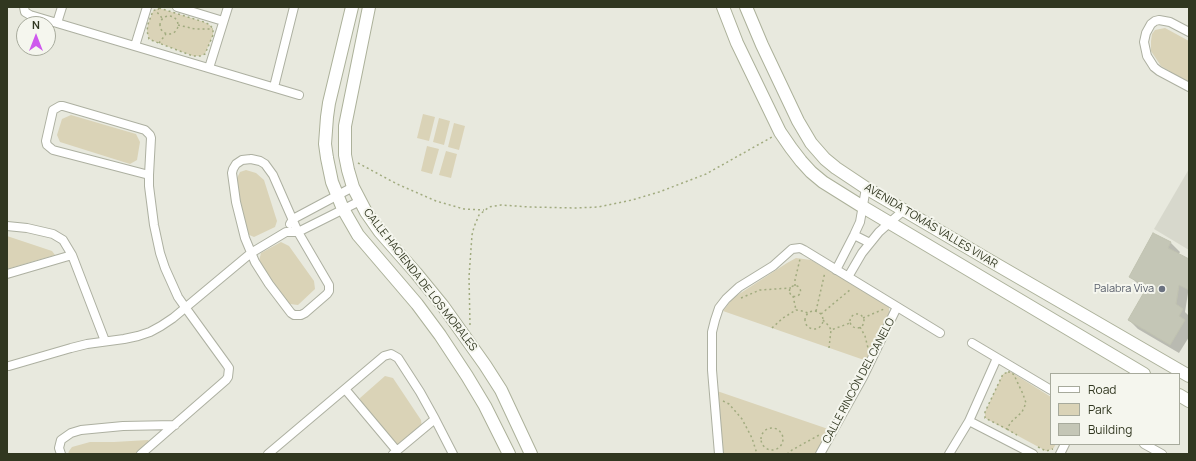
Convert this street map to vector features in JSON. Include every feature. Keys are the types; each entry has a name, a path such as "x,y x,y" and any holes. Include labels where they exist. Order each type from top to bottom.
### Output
{"main road":[{"name":"CALLE HACIENDA DE LOS MORALES","path":"352,7 327,117 325,144 332,182 343,209 362,241 405,289 428,319 467,376 485,406 509,454"},
{"name":"CALLE HACIENDA DE LOS MORALES","path":"369,7 347,113 344,142 345,155 353,187 366,212 380,232 443,306 471,344 501,390 531,454"},
{"name":"AVENIDA TOMÁS VALLES VIVAR","path":"723,7 737,43 780,132 800,162 811,172 823,182 863,208 1142,373"},
{"name":"AVENIDA TOMÁS VALLES VIVAR","path":"746,7 790,106 807,137 817,150 836,168 866,188 1189,376"},
{"path":"428,319 443,306"},
{"path":"1180,396 1189,401"}],"street":[{"path":"24,7 27,14 299,95"},
{"path":"57,23 62,7"},
{"path":"135,46 147,7"},
{"path":"177,7 223,21"},
{"path":"209,68 228,7"},
{"path":"274,87 292,8"},
{"path":"1189,32 1170,22 1159,20 1151,24 1146,33 1144,42 1147,56 1159,71 1189,87"},
{"path":"141,454 226,380 229,373 227,365 185,307 165,268 158,245 151,210 149,175 151,138 148,132 63,106 53,110 46,141 47,145 53,150 149,175"},
{"path":"251,159 260,161 264,164 273,175 298,232 328,281 330,287 327,294 305,313 301,315 294,315 263,274 251,253 240,221 236,202 232,173 236,164 242,160 251,159"},
{"path":"9,366 71,348 105,341 124,339 150,332 173,318 251,253 286,232 293,219 353,187"},
{"path":"836,270 860,222 866,188"},
{"path":"286,232 298,232 360,201"},
{"path":"848,277 862,253 870,243 904,210"},
{"path":"7,226 27,228 59,236 66,244 72,255 105,341"},
{"path":"854,235 870,243"},
{"path":"719,454 712,363 712,332 719,308 739,287 772,266 788,251 795,248 804,250 893,307 940,333"},
{"path":"7,274 72,255"},
{"name":"CALLE RINCÓN DEL CANELO","path":"820,454 863,377 893,307"},
{"path":"972,343 1050,389"},
{"path":"268,454 384,356 391,354 398,358 435,419 454,454"},
{"path":"950,454 969,421 997,358"},
{"path":"345,389 395,452 435,419"},
{"path":"969,421 1033,454"},
{"path":"61,454 59,448 61,440 71,433 81,430 123,426 175,425"},
{"path":"1060,454 1064,445"},
{"path":"1146,445 1162,454"}],"path":[{"path":"159,8 157,12 162,18"},
{"path":"159,8 204,22 213,29 213,35 205,54 200,56 193,56 159,44 149,39 147,31 153,11 159,8"},
{"path":"167,15 173,16 177,20 178,26 176,31 171,34 166,34 159,27 159,24 162,18 167,15"},
{"path":"178,26 195,29 213,29"},
{"path":"159,44 166,34"},
{"path":"471,344 469,295 470,259 474,227 479,215 484,210 501,205 554,208 598,207 632,200 659,192 706,174 780,132"},
{"path":"345,155 375,173 436,201 464,209 484,210"},
{"path":"796,258 806,259"},
{"path":"793,296 800,293 800,288 796,286 796,280 800,259"},
{"path":"816,311 826,269"},
{"path":"821,314 856,285"},
{"path":"738,300 743,296 760,290 791,288 796,286"},
{"path":"791,288 790,292 793,296 796,310"},
{"path":"863,318 893,307"},
{"path":"772,328 783,318 796,310 808,314"},
{"path":"823,320 823,323 816,329 810,328 806,321 808,314 813,311 821,314 823,320 831,330 829,348"},
{"path":"850,323 850,318 855,314 860,314 863,318"},
{"path":"860,326 863,322 863,318"},
{"path":"850,323 853,326 860,326"},
{"path":"831,330 850,323"},
{"path":"860,326 865,336 868,351"},
{"path":"1007,429 1011,422 1022,412 1026,403 1014,375 1008,372 1003,374 985,412 985,418 1020,437"},
{"path":"721,400 730,404 742,419 752,438 757,454"},
{"path":"770,454 772,450 779,448 783,438 780,432 774,428 770,428 764,432 761,438 763,445 772,450"},
{"path":"787,454 822,434"},
{"path":"1033,444 1046,451 1053,449 1055,445"}],"shaded area":[{"path":"1189,169 1189,250 1154,229"}],"green space":[{"path":"159,8 210,25 213,29 213,35 205,54 193,56 149,39 147,31 148,24 153,11"},
{"path":"1165,28 1189,41 1189,83 1161,66 1151,51 1152,34 1155,30"},
{"path":"423,114 435,117 429,141 417,138"},
{"path":"71,115 136,134 140,142 137,160 130,164 60,142 57,135 62,119"},
{"path":"439,118 450,121 444,145 433,142"},
{"path":"454,123 465,126 459,150 448,147"},
{"path":"427,146 439,149 432,174 421,171"},
{"path":"446,151 457,154 451,178 439,175"},
{"path":"246,170 256,173 264,180 277,221 275,227 254,237 247,234 239,207 237,178 240,172"},
{"path":"7,236 52,251 55,255 7,269"},
{"path":"281,242 289,246 314,281 315,289 298,305 290,304 273,284 259,261 261,253"},
{"path":"796,258 811,260 883,299 889,307 889,317 867,361 723,311 733,298"},
{"path":"1011,372 1050,396 1050,445 1055,445 1053,449 1046,451 985,418 985,412 1003,374"},
{"path":"385,376 393,378 421,420 422,427 402,445 394,445 361,406 360,398"},
{"path":"717,391 831,430 820,454 720,454"},
{"path":"148,440 151,443 137,454 68,454 72,447 90,442"}],"building":[{"name":"Palabra Viva","path":"1153,233 1171,242 1168,248 1189,259 1189,290 1179,285 1176,304 1183,309 1179,316 1185,320 1170,345 1128,320 1147,287 1129,277"}],"place":[{"name":"Palabra Viva","path":"1162,289"}]}
